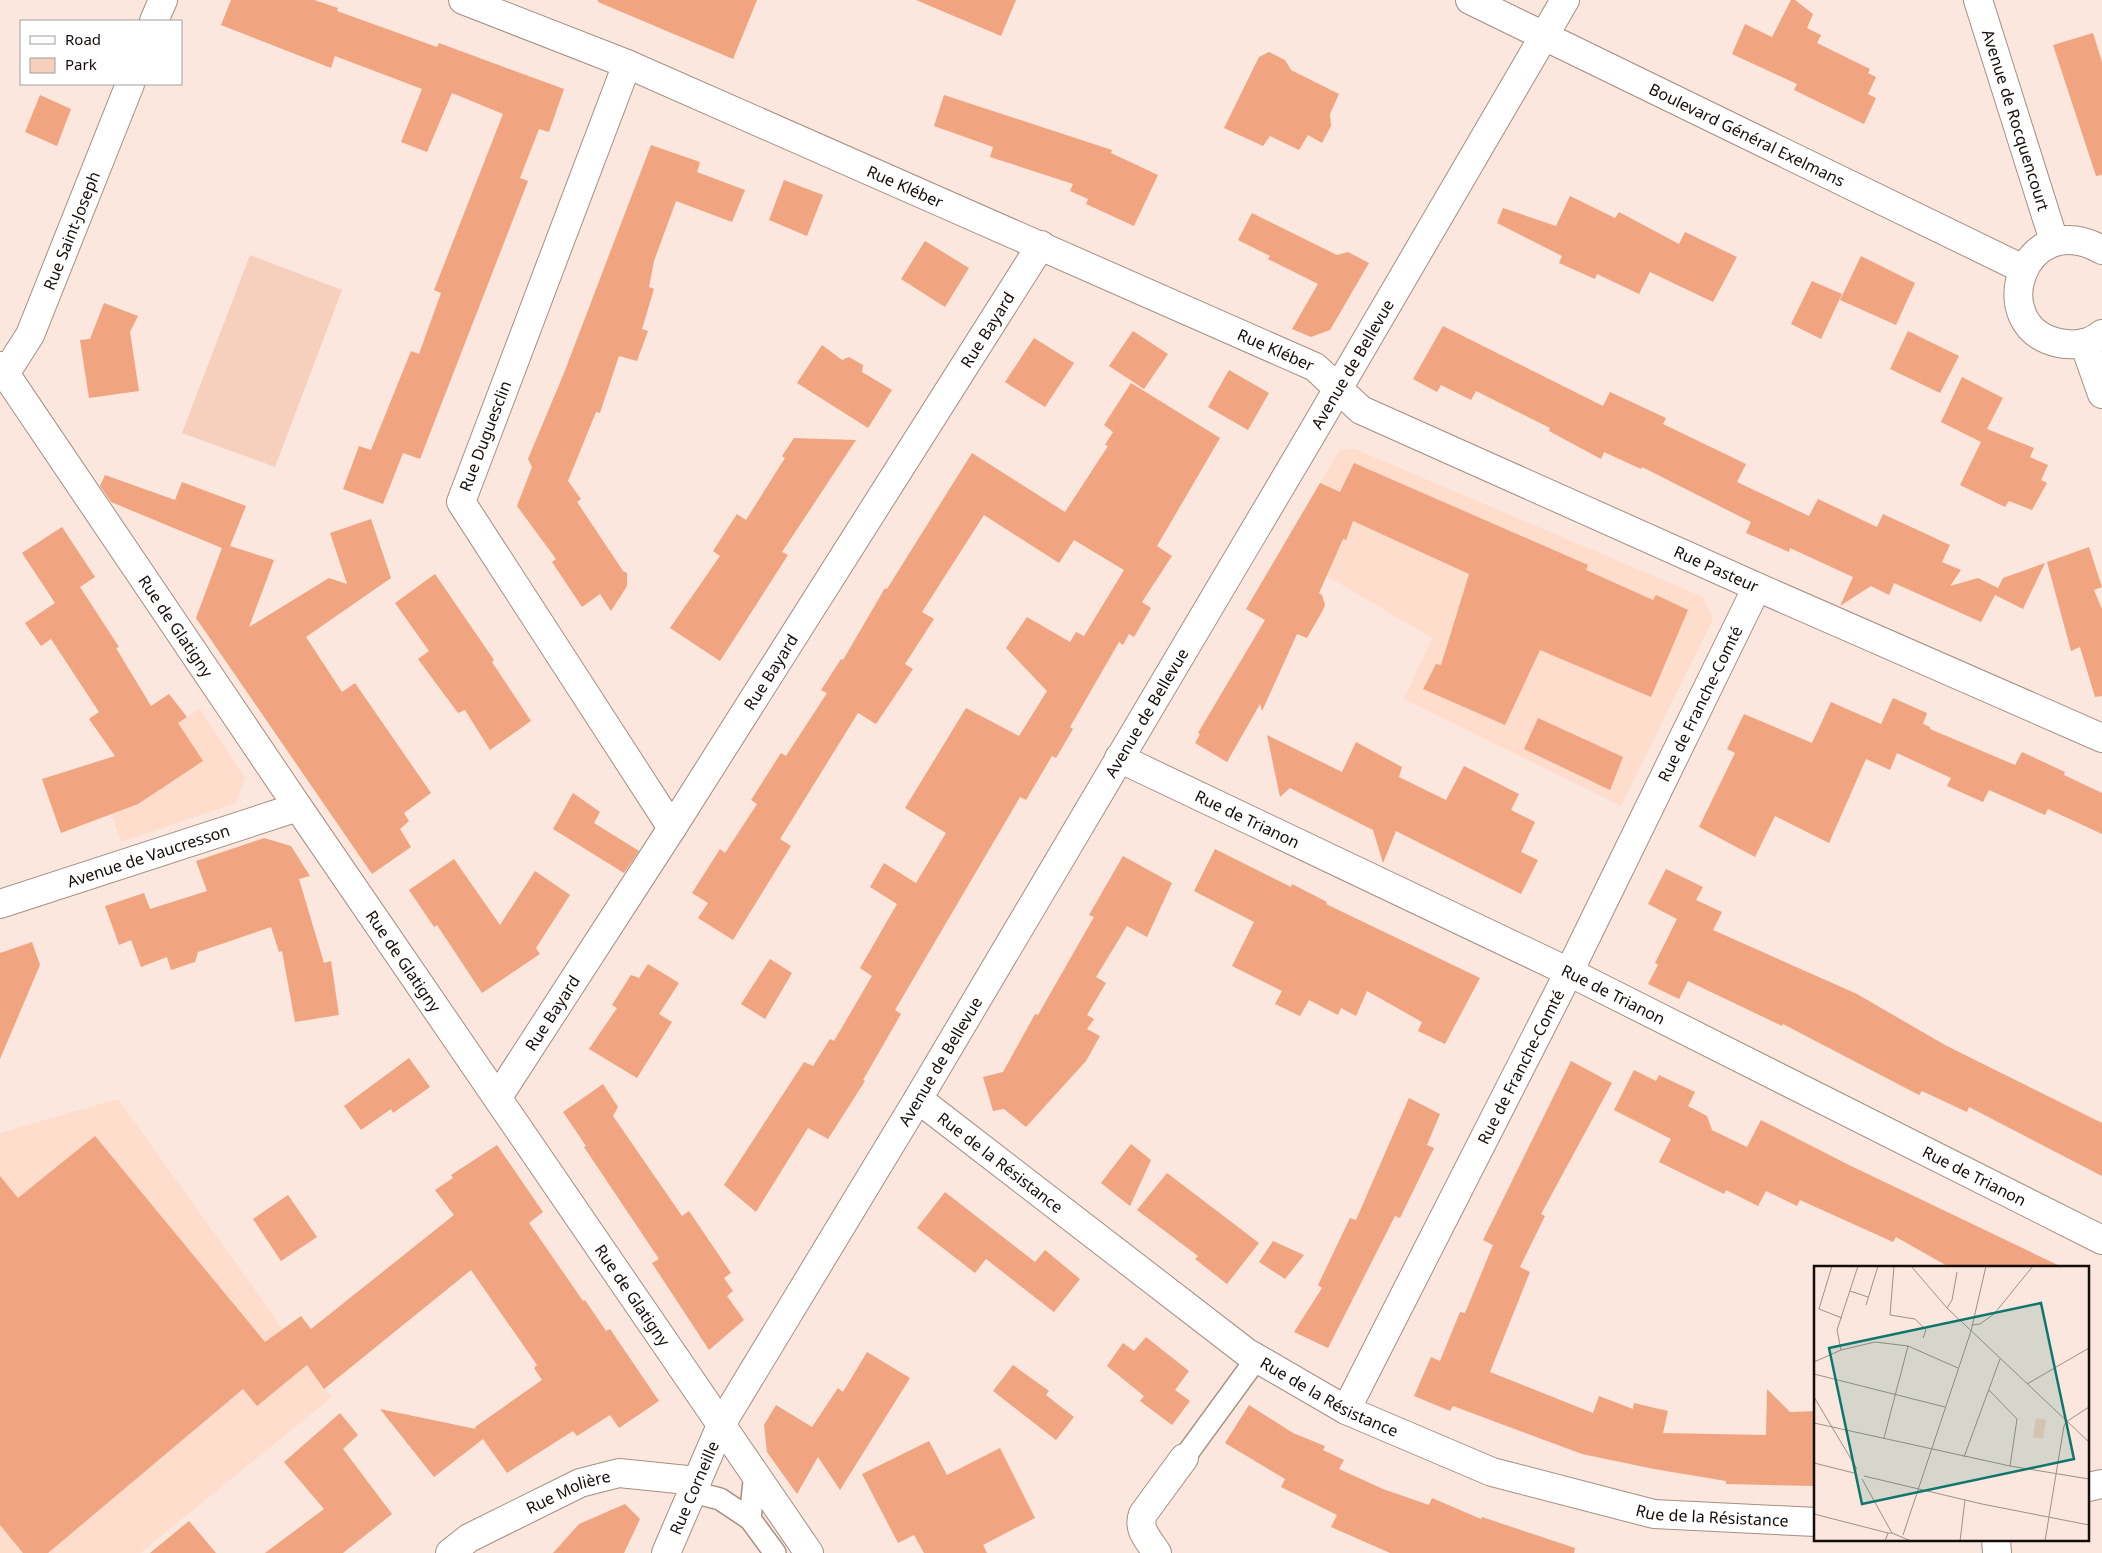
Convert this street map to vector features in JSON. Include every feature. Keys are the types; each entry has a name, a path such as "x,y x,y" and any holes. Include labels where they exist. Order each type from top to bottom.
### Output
{"street":[{"path":"154,20 163,0"},
{"name":"Rue Kléber","path":"463,0 627,64 1315,367 1338,390"},
{"name":"Boulevard Général Exelmans","path":"1470,0 2022,269"},
{"name":"Avenue de Bellevue","path":"722,1423 918,1099 1338,390 1565,0"},
{"name":"Avenue de Rocquencourt","path":"1978,0 2054,241"},
{"name":"Rue Duguesclin","path":"627,64 461,502 672,828"},
{"name":"Rue Saint-Joseph","path":"2,372 30,335 130,85"},
{"path":"2102,250 2089,242 2072,239 2054,241 2041,247 2030,257 2022,269 2018,286 2019,303 2025,319 2036,332 2050,341 2067,344 2093,339 2102,394"},
{"name":"Rue Bayard","path":"498,1097 672,828 1041,245"},
{"name":"Rue de Glatigny","path":"2,372 298,807 722,1423 809,1553"},
{"name":"Rue Pasteur","path":"1338,390 1361,410 2102,738"},
{"name":"Rue de Franche-Comté","path":"1346,1410 1569,972 1758,587"},
{"name":"Rue de Trianon","path":"1119,758 1569,972 2102,1240"},
{"name":"Avenue de Vaucresson","path":"0,904 298,807"},
{"name":"Rue de la Résistance","path":"918,1099 1246,1352 1346,1410 1492,1472 1654,1514 1814,1522"},
{"name":"Rue Corneille","path":"666,1553 722,1423"},
{"path":"1157,1553 1141,1529 1141,1521 1143,1514 1184,1458"},
{"name":"Rue Molière","path":"450,1553 469,1538 580,1482 619,1472 695,1486"},
{"path":"1996,1540 1997,1553"}],"lane":[{"path":"1184,1458 1257,1358"},
{"path":"750,1519 755,1472"},
{"path":"695,1486 750,1519 775,1553"}],"shaded area":[{"path":"1340,449 1355,449 1703,597 1713,619 1621,806 1404,699 1432,638 1281,549"},
{"path":"200,709 245,778 236,803 121,842 99,775"},
{"path":"118,1099 332,1397 140,1553 0,1553 0,1133"}],"green space":[{"path":"250,255 342,290 275,467 182,433"}],"building":[{"path":"231,0 314,0 338,8 337,11 437,47 439,43 564,89 549,132 539,129 520,178 528,181 420,459 403,453 383,504 343,489 359,446 371,450 411,351 419,354 441,293 434,290 503,114 452,93 427,152 401,142 422,89 335,56 331,68 221,25"},
{"path":"598,0 757,0 733,59 598,2"},
{"path":"916,0 1016,0 1001,36"},
{"path":"1791,0 1795,0 1813,14 1807,28 1821,35 1817,43 1870,69 1868,73 1876,77 1868,94 1876,98 1864,124 1794,90 1797,84 1732,54 1745,24 1772,37"},
{"path":"2093,33 2102,62 2102,175 2096,176 2053,45"},
{"path":"1269,52 1285,60 1291,70 1339,94 1330,114 1331,126 1322,143 1308,135 1299,150 1270,136 1263,146 1224,128 1259,57"},
{"path":"40,95 71,109 57,146 25,132"},
{"path":"944,95 1112,150 1111,153 1158,175 1134,226 1086,204 1088,199 1070,191 1073,184 990,157 993,147 934,126"},
{"path":"651,145 700,162 697,172 745,190 732,222 676,201 654,261 649,287 654,289 642,329 648,331 637,361 619,356 600,413 596,412 568,481 581,499 577,502 623,571 627,573 627,586 611,611 600,594 582,607 552,562 556,559 517,506 532,467 528,459 564,373"},
{"path":"784,180 823,195 807,236 769,220"},
{"path":"1570,196 1615,218 1619,212 1679,244 1685,232 1737,257 1713,302 1650,272 1639,294 1597,274 1595,279 1559,263 1562,256 1497,223 1503,208 1556,226"},
{"path":"1252,213 1337,255 1348,252 1369,263 1330,330 1311,337 1292,329 1318,284 1268,259 1270,256 1238,240"},
{"path":"925,241 969,268 945,307 901,279"},
{"path":"1861,256 1915,283 1896,325 1840,300"},
{"path":"1812,281 1842,294 1821,339 1791,324"},
{"path":"104,303 138,316 130,332 139,391 89,398 80,340 90,339"},
{"path":"1443,326 1603,406 1610,392 1666,418 1663,424 1746,464 1737,482 1809,516 1818,499 1877,527 1883,514 1950,545 1942,562 1961,570 1950,586 1978,578 1998,588 2003,578 2045,563 2023,609 1995,595 1981,622 1894,583 1889,595 1871,586 1840,606 1853,577 1790,548 1789,552 1746,533 1751,522 1642,467 1641,469 1604,452 1601,459 1549,431 1550,428 1476,391 1471,400 1441,385 1437,392 1413,379"},
{"path":"1133,331 1168,354 1144,389 1109,366"},
{"path":"1908,331 1959,356 1940,393 1890,369"},
{"path":"1034,338 1074,363 1045,407 1005,382"},
{"path":"822,345 842,360 849,357 863,365 862,372 892,390 868,428 797,383"},
{"path":"1229,370 1269,393 1248,430 1208,407"},
{"path":"1962,377 2003,398 1987,429 2034,448 2030,457 2048,465 2041,480 2047,483 2032,510 2009,501 2005,507 1960,485 1981,442 1941,422"},
{"path":"1131,383 1220,438 1157,546 1172,556 1142,602 1151,608 1134,637 1129,634 1123,645 1119,642 1070,727 1073,729 1056,758 1052,756 1026,800 1020,797 895,1010 901,1014 863,1080 865,1081 828,1139 808,1128 756,1212 724,1185 804,1062 813,1066 830,1039 834,1041 872,976 860,968 897,904 870,887 884,863 916,883 946,833 905,808 966,708 1019,736 1047,691 1006,648 1027,617 1070,642 1076,632 1084,636 1124,570 1074,540 1059,563 984,515 922,612 934,619 905,664 913,669 876,724 858,713 780,839 791,846 733,940 698,918 708,903 692,893 720,849 725,853 757,804 751,800 781,753 786,756 827,693 821,690 841,659 843,660 885,588 887,589 972,453 1065,512 1108,446 1105,445 1113,432 1104,425"},
{"path":"794,438 856,440 782,552 788,555 720,661 670,628 720,556 713,551 737,514 746,520 785,458 782,456"},
{"path":"1354,463 1588,565 1586,570 1653,600 1656,595 1688,610 1651,697 1540,650 1505,725 1423,689 1436,664 1441,665 1469,574 1353,521 1346,540 1343,539 1319,593 1322,595 1325,605 1323,610 1307,638 1297,634 1262,711 1260,704 1227,762 1195,743 1200,734 1198,733 1265,620 1246,609 1320,483 1340,492"},
{"path":"105,475 175,500 182,482 246,506 230,546 274,560 249,627 329,578 347,584 330,533 371,519 391,578 306,637 342,692 355,683 431,793 404,813 409,821 400,829 411,847 372,874 196,618 222,548 111,502 100,486"},
{"path":"62,527 95,577 80,587 119,647 116,648 151,706 169,694 187,717 178,723 203,761 138,804 61,833 42,779 115,756 89,719 99,712 51,639 41,646 25,623 55,603 22,553"},
{"path":"2089,547 2102,587 2094,590 2102,609 2102,696 2095,697 2080,647 2071,651 2047,562"},
{"path":"435,574 494,660 492,662 531,721 490,750 465,710 458,713 418,659 429,651 395,603"},
{"path":"1893,698 1927,713 1923,724 1930,727 1930,729 2015,765 2022,752 2065,772 2064,775 2102,793 2102,834 2048,809 2045,815 1989,790 1983,802 1947,786 1951,778 1897,753 1890,770 1866,759 1829,843 1775,816 1755,857 1699,827 1735,753 1727,749 1744,714 1812,743 1831,702 1881,724"},
{"path":"1538,718 1623,757 1610,790 1524,749"},
{"path":"1267,735 1342,772 1356,742 1402,767 1399,777 1446,800 1464,766 1519,794 1511,810 1535,822 1521,852 1538,860 1521,894 1396,831 1383,863 1373,830 1290,788 1280,797"},
{"path":"573,793 600,812 594,823 639,851 624,873 553,829"},
{"path":"264,838 291,846 310,876 299,879 324,963 331,961 339,1015 295,1022 282,951 279,952 271,927 198,952 195,962 171,970 167,957 141,967 131,940 119,945 105,906 144,893 150,909 207,891 196,861"},
{"path":"1215,849 1291,887 1292,884 1327,902 1326,904 1480,978 1445,1044 1418,1031 1422,1022 1367,991 1356,1016 1341,1008 1338,1015 1309,1000 1300,1016 1275,1004 1282,991 1232,966 1254,922 1194,891"},
{"path":"1123,856 1172,883 1147,937 1127,926 1096,977 1106,983 1087,1015 1094,1019 1087,1029 1100,1036 1086,1061 1026,1127 1004,1109 993,1111 983,1077 1003,1072 1035,1014 1038,1015 1094,917 1089,915"},
{"path":"454,859 500,925 535,871 570,895 536,948 540,954 482,993 437,925 434,927 409,890"},
{"path":"1666,869 1703,887 1696,900 1722,912 1713,930 1857,994 1945,1045 2102,1123 2102,1176 1969,1107 1967,1112 1922,1091 1919,1095 1783,1024 1782,1026 1688,981 1679,999 1648,984 1658,965 1655,963 1677,919 1648,904"},
{"path":"32,942 40,965 0,1059 0,953"},
{"path":"770,959 792,973 765,1019 741,1004"},
{"path":"648,964 679,983 659,1014 672,1022 637,1078 589,1049 617,1008 612,1005 631,975 639,978"},
{"path":"409,1058 430,1087 393,1113 391,1109 361,1130 344,1106"},
{"path":"1571,1061 1612,1083 1541,1214 1545,1216 1520,1267 1530,1272 1490,1372 1593,1413 1599,1396 1633,1409 1634,1403 1668,1411 1663,1433 1766,1435 1767,1389 1790,1412 1814,1411 1814,1486 1726,1484 1726,1481 1582,1454 1453,1406 1450,1411 1414,1396 1431,1357 1440,1361 1460,1312 1465,1313 1493,1245 1483,1240"},
{"path":"1634,1070 1656,1081 1659,1075 1695,1092 1688,1106 1707,1116 1712,1130 1747,1147 1761,1120 1849,1165 2060,1266 1947,1266 1896,1237 1893,1242 1800,1200 1797,1206 1766,1191 1758,1206 1726,1190 1724,1194 1659,1162 1671,1139 1614,1110"},
{"path":"603,1084 618,1107 613,1116 682,1216 689,1211 731,1273 724,1278 733,1291 727,1296 744,1320 709,1350 652,1263 659,1259 584,1147 586,1146 563,1112"},
{"path":"1409,1098 1440,1114 1427,1145 1434,1148 1400,1218 1395,1216 1328,1348 1294,1332 1322,1288 1318,1285 1350,1218 1356,1220"},
{"path":"95,1136 265,1342 301,1316 311,1329 454,1215 435,1190 453,1178 451,1175 497,1145 543,1212 529,1223 583,1301 585,1300 606,1331 610,1329 659,1401 619,1428 610,1415 577,1436 573,1431 507,1473 483,1439 434,1477 380,1409 476,1429 475,1427 542,1380 534,1368 537,1365 471,1270 324,1389 307,1365 257,1406 243,1389 48,1553 23,1553 0,1525 0,1176 18,1198"},
{"path":"1131,1144 1151,1160 1130,1206 1101,1183"},
{"path":"1167,1173 1259,1243 1227,1284 1195,1259 1198,1256 1137,1210"},
{"path":"945,1192 1035,1262 1045,1250 1080,1279 1054,1312 986,1259 975,1273 917,1228"},
{"path":"288,1195 317,1237 281,1261 253,1219"},
{"path":"1273,1241 1304,1255 1285,1279 1259,1262"},
{"path":"1146,1337 1189,1371 1175,1390 1190,1401 1172,1425 1140,1401 1144,1396 1107,1366 1123,1343 1134,1351"},
{"path":"867,1352 910,1378 840,1490 818,1457 797,1494 767,1452 764,1425 776,1405 812,1427 838,1388 843,1392"},
{"path":"1013,1365 1049,1391 1046,1395 1074,1417 1056,1440 993,1391"},
{"path":"1249,1405 1293,1433 1325,1446 1323,1450 1344,1460 1339,1469 1383,1489 1429,1505 1432,1498 1481,1519 1482,1517 1575,1548 1574,1553 1390,1553 1331,1527 1337,1515 1281,1487 1285,1479 1225,1443"},
{"path":"340,1413 358,1435 343,1449 392,1514 343,1553 265,1553 324,1509 284,1462"},
{"path":"929,1441 947,1475 1000,1448 1035,1518 983,1545 987,1553 924,1553 914,1535 898,1543 862,1474"},
{"path":"625,1504 640,1519 624,1553 553,1553 579,1524"},
{"path":"189,1521 216,1553 150,1553"}]}
